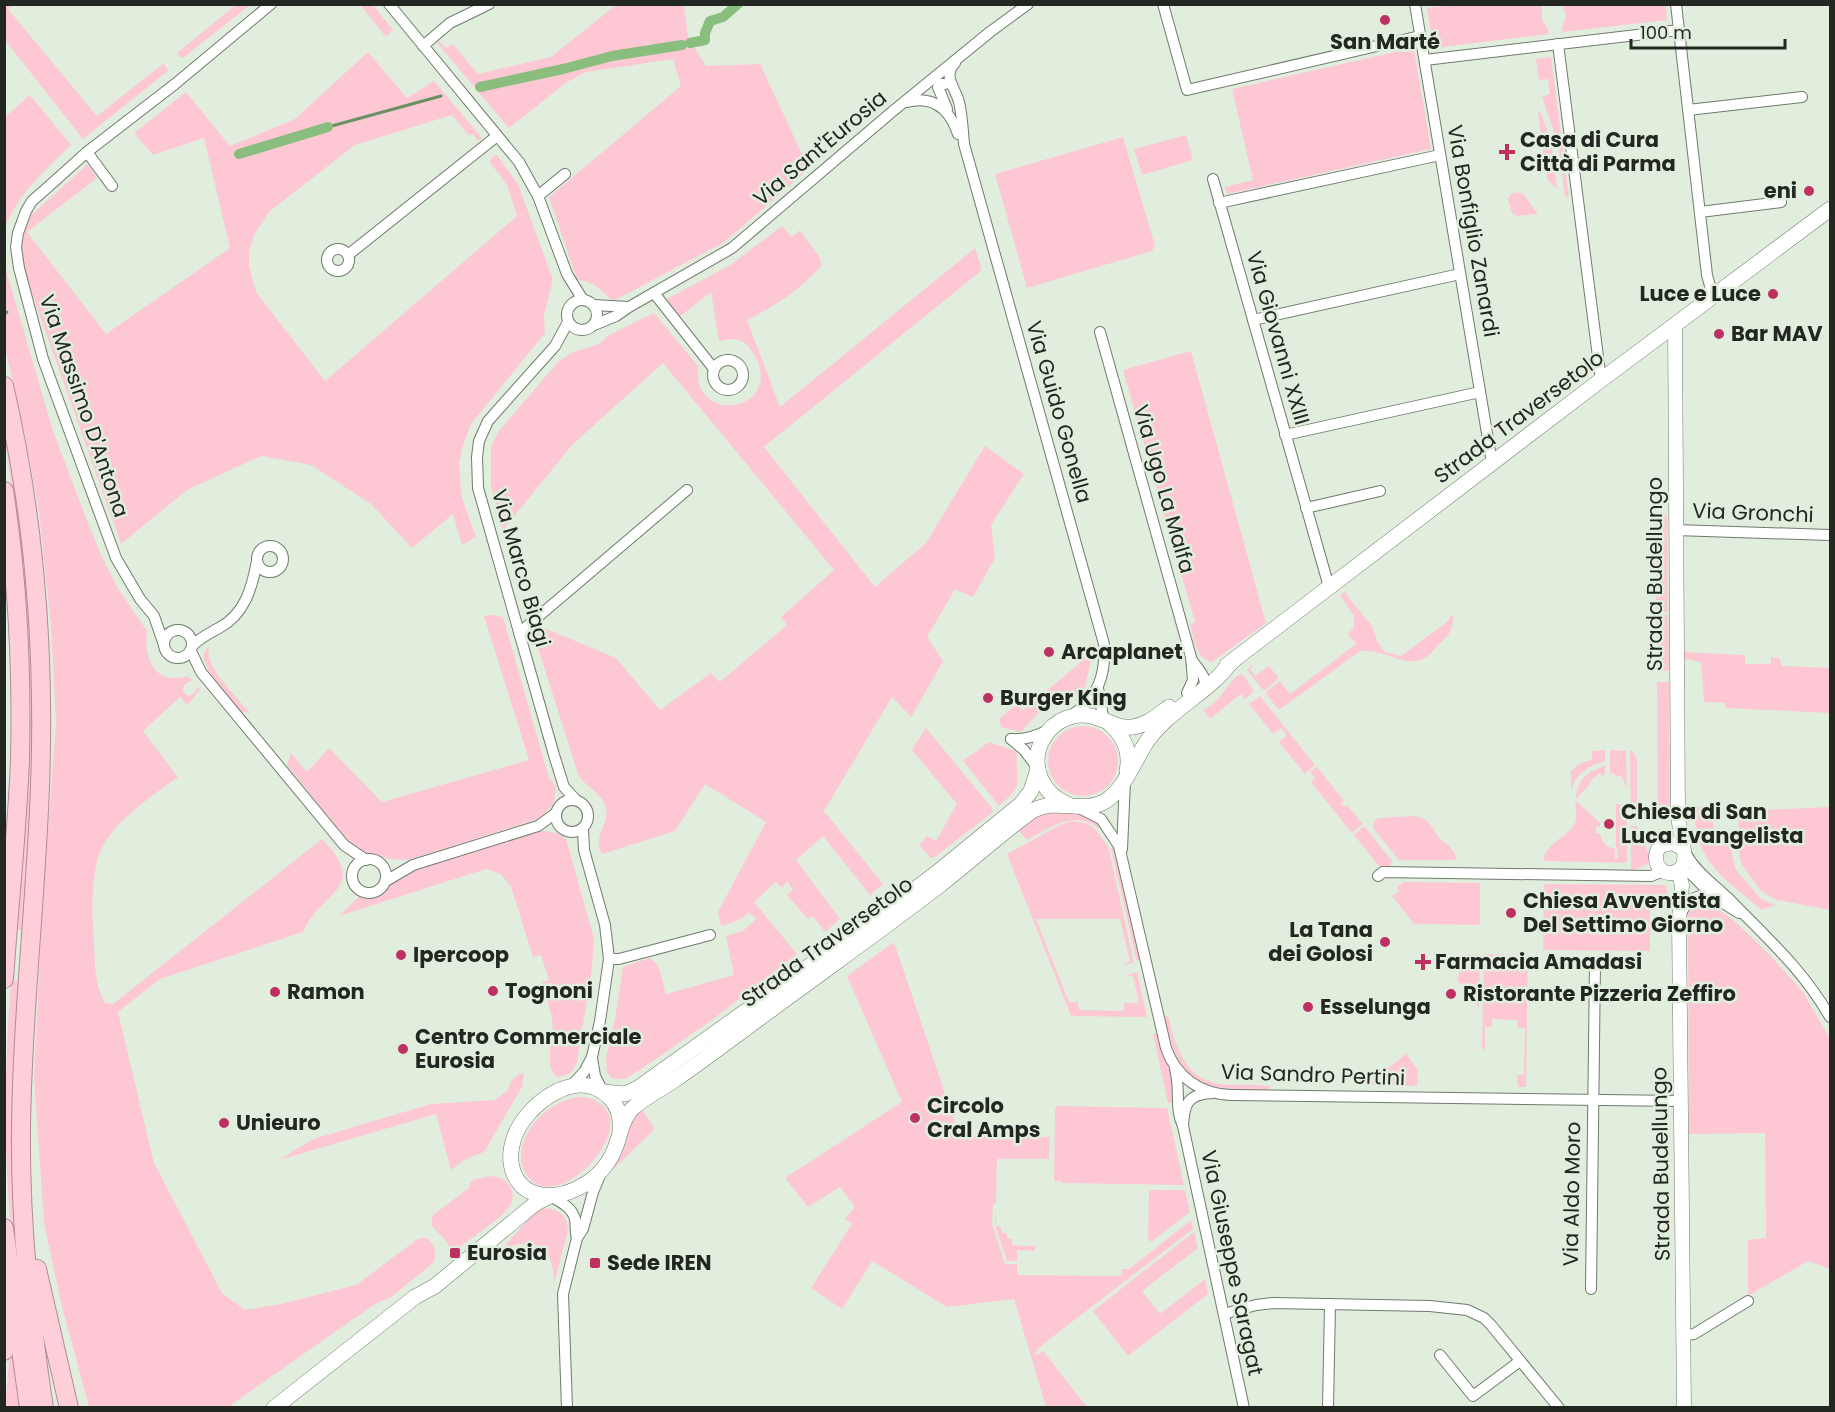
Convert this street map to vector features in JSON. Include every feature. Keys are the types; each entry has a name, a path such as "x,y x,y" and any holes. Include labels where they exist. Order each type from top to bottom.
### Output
{"highway":[{"path":"4,386 18,449 28,512 36,583 41,664 40,798 21,1110 22,1197 26,1262 44,1407"},
{"path":"4,491 16,586 20,704 18,801 4,979"},
{"path":"21,1110 29,1168 35,1262 69,1407"},
{"path":"4,1228 29,1407"},
{"path":"4,1305 4,1351"}],"main road":[{"name":"Strada Traversetolo","path":"1070,717 1090,716 1125,727 1142,725 1159,715 1830,209"},
{"name":"Strada Traversetolo","path":"287,1407 419,1303 433,1287 536,1203 550,1196 564,1194 591,1180 602,1170 614,1151 620,1131 634,1107 675,1080 906,911 1032,811 1047,806 1091,806 1105,801 1116,792 1150,737 1199,683"},
{"path":"1052,727 1070,717"},
{"path":"1109,723 1126,745 1129,759 1126,776"},
{"name":"Strada Traversetolo","path":"570,1087 587,1086 603,1092 625,1094 638,1088 882,914 934,875 1025,800 1038,769 1040,744 1052,727"},
{"path":"1038,769 1041,780 1050,793 1072,805"},
{"path":"550,1196 531,1192 517,1179 512,1170 510,1155 521,1123 540,1101 570,1087"},
{"path":"603,1092 617,1108 620,1131"},
{"path":"516,1219 519,1205 517,1179"},
{"name":"Strada Traversetolo","path":"274,1407 415,1297 433,1287"}],"street":[{"name":"Via Massimo D'Antona","path":"201,672 167,654 154,616 140,599 116,558 43,359 16,247 18,232 32,201 87,152 175,84 271,4"},
{"path":"389,4 519,162 538,196 567,274 583,300"},
{"path":"423,46 450,23 489,4"},
{"name":"Via Sant'Eurosia","path":"594,325 616,316 729,250 898,107 1028,4"},
{"path":"1163,4 1187,90 1420,36"},
{"name":"Via Bonfiglio Zanardi","path":"1415,4 1492,463"},
{"path":"1676,4 1708,282 1715,296"},
{"path":"1425,60 1679,30"},
{"path":"1558,44 1601,380"},
{"name":"Via Guido Gonella","path":"955,63 950,72 949,87 959,102 965,147 1102,633 1104,659 1098,688 1103,716 1109,723"},
{"path":"927,84 935,82 949,87"},
{"name":"Via Guido Gonella","path":"949,87 939,84 938,87 965,147"},
{"path":"1688,110 1802,97"},
{"path":"898,107 911,101 928,100 942,106 951,116"},
{"path":"348,255 497,136"},
{"path":"87,152 112,186"},
{"path":"1220,204 1440,155"},
{"path":"538,196 565,174"},
{"name":"Via Giovanni XXIII","path":"1213,179 1329,587"},
{"path":"1700,212 1781,202"},
{"path":"567,274 570,305 567,313 568,322 580,331 594,325 597,313 594,305"},
{"path":"1253,320 1460,274"},
{"path":"654,293 714,369"},
{"path":"570,305 583,300 594,305 628,307"},
{"name":"Via Marco Biagi","path":"563,802 564,787 478,488 477,457 479,441 488,421 555,346 568,322"},
{"name":"Strada Budellungo","path":"1669,869 1684,863 1678,822 1675,325"},
{"name":"Via Marco Biagi","path":"555,346 580,331"},
{"name":"Via Ugo La Malfa","path":"1100,332 1199,683"},
{"path":"1286,435 1480,392"},
{"path":"519,633 687,490"},
{"path":"1306,508 1380,491"},
{"name":"Via Gronchi","path":"1675,530 1830,535"},
{"path":"175,658 184,657 208,633 234,619 253,584 258,553 264,547 273,546 280,550 282,563 277,570 269,572 253,584"},
{"path":"257,561 261,568 269,572"},
{"name":"Via Massimo D'Antona","path":"154,616 190,637 201,672 344,845 366,860"},
{"path":"164,645 169,633 182,631 208,633"},
{"name":"Via Guido Gonella","path":"1070,717 1085,705 1098,688"},
{"path":"1038,769 1034,761 1011,739 1040,734 1052,727"},
{"name":"Via Sandro Pertini","path":"1122,852 1126,776"},
{"name":"Via Marco Biagi","path":"564,787 576,800"},
{"path":"386,881 385,870 373,860 366,860 358,864 353,872 354,884 357,888 366,893 376,892 386,881 413,865 538,826 556,813 563,802 576,800 585,805 589,814 587,824 573,831 538,826"},
{"name":"Via Sandro Pertini","path":"1072,805 1101,819 1112,832 1122,852 1164,1043 1179,1072 1192,1083 1216,1094 1681,1101"},
{"path":"556,813 557,823 573,831 584,850 605,925 609,958 592,1058 585,1072 570,1087"},
{"name":"Strada Budellungo","path":"1678,822 1668,843 1658,849 1669,869 1679,900 1684,1407"},
{"path":"1668,843 1676,843 1706,880 1730,900 1789,959 1830,1017"},
{"name":"Via Massimo D'Antona","path":"344,845 353,872"},
{"path":"380,864 413,865"},
{"path":"1378,876 1383,872 1629,874 1648,868 1669,869 1687,872 1695,877 1711,895 1744,916"},
{"path":"1679,920 1689,900 1702,895 1711,895"},
{"path":"609,958 619,958 710,935"},
{"name":"Via Aldo Moro","path":"1591,1289 1595,964"},
{"path":"592,1058 595,1076 603,1092"},
{"name":"Via Giuseppe Saragat","path":"1172,1061 1178,1078 1178,1113 1183,1126 1244,1407"},
{"path":"1179,1092 1182,1083 1192,1083"},
{"name":"Via Giuseppe Saragat","path":"1183,1126 1184,1108 1195,1092 1192,1083"},
{"path":"1191,1099 1203,1094 1216,1094"},
{"path":"567,1407 563,1294 577,1238 583,1228 602,1170"},
{"path":"550,1196 565,1204 572,1214 577,1238"},
{"path":"1684,1335 1694,1334 1748,1301"},
{"path":"1224,1314 1263,1304 1430,1306 1467,1310 1484,1318 1491,1325 1559,1407"},
{"path":"1328,1407 1330,1304"},
{"path":"1440,1355 1473,1396 1520,1361"}],"shaded area":[{"path":"5,4 13,5 8,9 97,116 164,63 168,71 83,139 5,40"},
{"path":"1460,4 1542,5 1542,19 1549,31 1548,34 1434,48 1427,8"},
{"path":"236,5 250,5 184,57 180,57 177,53"},
{"path":"360,5 373,5 393,30 386,37"},
{"path":"616,5 684,5 688,37 706,66 760,64 809,169 723,243 613,301 595,285 577,279 549,197 681,86 673,59 586,72 567,82 509,128 437,43 439,41 446,48 453,44 478,74 551,57"},
{"path":"1563,5 1666,5 1667,20 1563,32 1561,30 1566,16"},
{"path":"1414,50 1431,149 1227,194 1225,187 1253,180 1232,89 1399,51"},
{"path":"368,52 407,98 434,81 482,138 478,141 473,134 469,136 452,115 355,145 269,212 254,235 249,251 249,266 256,292 325,381 517,216 507,185 489,161 496,154 518,184 553,280 544,315 545,333 471,424 462,448 459,464 462,498 476,537 462,545 453,514 412,548 371,504 311,465 261,456 187,490 121,544 23,268 20,240 29,217 88,164 97,178 27,232 106,334 230,248 204,138 153,155 134,133 186,92 230,146 295,119"},
{"path":"1551,57 1569,198 1565,196 1558,143 1542,97 1550,94 1548,79 1539,80 1536,59"},
{"path":"30,95 71,145 25,193 5,228 5,117"},
{"path":"1538,112 1541,113 1551,141 1557,189 1548,180 1546,174"},
{"path":"1186,135 1193,160 1142,175 1134,149"},
{"path":"1123,137 1155,246 1152,251 1027,288 995,174"},
{"path":"1517,192 1523,194 1538,214 1517,216 1512,213 1508,199 1511,194"},
{"path":"782,226 792,237 800,230 820,258 821,266 787,296 747,320 780,407 975,248 982,270 764,447 875,587 926,543 985,446 1024,474 991,525 995,558 973,597 955,589 927,637 943,661 911,717 892,697 824,811 883,884 870,895 823,836 796,860 840,919 825,932 813,916 808,919 787,895 793,890 787,881 782,888 776,882 754,902 797,954 712,1020 640,1070 624,1079 613,1079 607,1072 606,1058 623,967 649,958 657,964 666,994 734,975 726,936 743,931 756,919 749,913 739,920 721,926 718,912 766,822 705,784 675,831 602,854 599,842 606,818 606,808 601,799 578,774 532,629 537,625 616,658 660,710 711,673 720,682 787,625 781,617 834,570 663,363 572,445 503,530 491,486 491,446 498,432 558,362 571,353 599,344 609,335 654,313 698,366 700,386 710,399 723,405 738,404 751,398 759,386 760,370 751,350 745,343 733,339 719,341 711,292 678,318 665,300 730,265"},
{"path":"4,263 53,431 101,555 119,590 147,631 149,660 159,673 167,677 187,676 193,680 184,687 183,691 188,696 194,693 199,686 200,690 187,705 180,697 143,731 178,777 143,802 121,823 103,846 98,858 93,889 93,920 96,973 101,996 105,1003 113,1004 322,839 336,856 342,869 342,879 338,888 311,918 303,932 160,979 118,1012 154,1163 222,1293 245,1310 281,1304 356,1285 419,1238 427,1238 435,1250 433,1263 390,1298 375,1304 228,1407 89,1407 61,1303 44,1223 34,1078 42,908 56,723 51,625 39,512 25,435 5,348"},
{"path":"1191,351 1266,623 1212,662 1202,657 1194,641 1190,624 1195,622 1123,370"},
{"path":"4,414 23,520 35,693 26,930 14,929 17,524 5,441"},
{"path":"1656,513 1664,513 1667,517 1668,612 1656,612"},
{"path":"1345,591 1373,627 1377,641 1385,652 1401,656 1447,622 1452,615 1454,616 1450,631 1428,655 1419,660 1401,660 1371,651 1360,651 1278,709 1266,694 1267,691 1280,681 1290,694 1356,644 1348,634 1354,627 1354,616 1340,595"},
{"path":"1656,615 1668,615 1669,671 1657,671"},
{"path":"484,616 503,617 549,778 556,786 554,802 541,818 408,860 364,854 348,842 287,765 291,753 307,772 329,748 382,802 529,760"},
{"path":"1091,643 1092,657 1083,694 1057,700 1042,709 1021,732 1001,727 999,719 1018,703 1023,710 1080,663 1077,655"},
{"path":"209,647 211,663 216,672 250,713 242,712 208,670 204,652"},
{"path":"1682,652 1745,655 1745,664 1771,664 1771,657 1779,658 1782,666 1830,668 1830,713 1725,708 1725,703 1704,702 1701,662 1685,659"},
{"path":"1252,664 1250,669 1255,676 1269,666 1279,678 1265,690 1262,689 1247,670"},
{"path":"1240,674 1254,691 1245,699 1241,694 1210,719 1203,710 1214,703"},
{"path":"1657,682 1669,682 1670,819 1658,819"},
{"path":"1260,696 1315,765 1305,774 1279,742 1287,735 1281,728 1273,734 1249,704"},
{"path":"1083,726 1096,729 1108,736 1115,748 1118,761 1115,774 1108,786 1096,793 1083,796 1070,793 1058,786 1051,774 1048,761 1051,748 1058,736 1070,729"},
{"path":"926,728 993,812 932,859 919,845 927,836 936,841 957,804 912,750"},
{"path":"989,742 1015,751 1017,754 1016,788 999,806 963,761"},
{"path":"1605,750 1605,761 1583,772 1575,781 1571,793 1571,771 1580,763 1592,760 1592,751"},
{"path":"1610,750 1626,751 1627,788 1622,777 1610,773"},
{"path":"1630,750 1635,754 1637,760 1637,820 1631,819"},
{"path":"1605,766 1605,774 1602,776 1600,773 1591,780 1576,799 1578,787 1585,776"},
{"path":"1317,767 1344,801 1341,803 1345,807 1347,805 1363,824 1352,833 1311,782 1315,778 1310,772"},
{"path":"1576,801 1600,823 1600,827 1596,827 1596,833 1600,833 1603,841 1615,849 1615,859 1618,858 1617,849 1619,848 1616,848 1616,804 1621,804 1627,810 1627,861 1624,863 1545,861 1543,858 1546,852 1575,823"},
{"path":"1694,806 1712,808 1715,843 1729,843 1736,870 1761,899 1775,905 1762,910 1714,867 1700,842"},
{"path":"1830,807 1830,910 1776,900 1761,891 1742,865 1739,854 1738,811"},
{"path":"1060,810 1085,816 1101,825 1098,828 1080,820 1071,820 1053,826 1027,840 1018,830 1035,816"},
{"path":"1412,816 1428,822 1440,839 1451,848 1456,857 1455,860 1399,860 1373,828 1378,818"},
{"path":"1072,821 1093,827 1108,846 1134,963 1122,965 1130,961 1120,919 1036,919 1069,1002 1078,1002 1079,1010 1124,1011 1124,1003 1139,1003 1133,976 1125,976 1137,972 1147,1017 1071,1016 1007,854 1060,825"},
{"path":"1364,826 1392,861 1390,867 1379,866 1354,835"},
{"path":"1631,826 1637,826 1641,840 1651,856 1648,864 1631,870"},
{"path":"539,830 556,833 566,839 594,938 592,968 577,1062 570,1073 557,1078 550,1065 552,1019 542,982 549,980 541,955 533,957 511,887 501,874 486,869 339,916 361,895 373,896 387,889 392,880 412,869"},
{"path":"1115,847 1140,959 1137,962 1111,848"},
{"path":"1403,882 1480,883 1480,925 1414,924 1392,896 1399,891 1397,887"},
{"path":"1544,884 1666,885 1669,901 1650,901 1650,951 1543,950"},
{"path":"1702,903 1710,904 1731,918 1768,953 1803,992 1830,1039 1830,1269 1808,1261 1748,1296 1748,1240 1766,1238 1765,1133 1689,1134 1688,914"},
{"name":"Circolo Cral Amps","path":"894,942 959,1135 1050,1137 1049,1159 997,1159 996,1203 993,1205 992,1224 1005,1264 1017,1264 1017,1275 1121,1276 1122,1269 1129,1269 1191,1220 1193,1229 1042,1345 1035,1353 1037,1355 1043,1351 1087,1407 1046,1407 1014,1299 947,1307 872,1261 842,1309 811,1288 852,1224 845,1219 855,1207 840,1187 808,1207 785,1178 902,1102 847,976"},
{"path":"1464,954 1480,954 1479,1008 1457,980"},
{"path":"1484,954 1528,955 1526,1087 1518,1087 1517,1075 1524,1075 1525,1028 1517,1027 1517,1020 1492,1019 1492,1027 1485,1027 1485,1049 1482,1049"},
{"path":"11,982 23,982 22,1288 11,1226 6,1136 9,1008"},
{"path":"1168,1016 1175,1042 1186,1064 1203,1079 1230,1085 1271,1087 1256,1091 1222,1088 1195,1078 1186,1070 1173,1047 1164,1017"},
{"path":"1153,1033 1157,1034 1162,1054 1174,1078 1174,1103 1168,1103"},
{"path":"1406,1054 1418,1070 1417,1086 1367,1085"},
{"path":"524,1072 522,1087 484,1152 466,1159 451,1170 436,1114 279,1160 313,1139 431,1104 495,1100 507,1091 513,1078"},
{"path":"584,1097 604,1107 610,1124 605,1143 592,1163 574,1178 554,1186 536,1184 521,1162 522,1149 529,1131 552,1107 564,1101"},
{"path":"1057,1106 1167,1108 1184,1185 1054,1181 1055,1110"},
{"path":"641,1108 653,1126 653,1131 611,1171 623,1148 629,1124"},
{"path":"491,1176 502,1178 509,1186 513,1193 509,1207 490,1225 452,1253 450,1252 448,1243 432,1226 432,1216 470,1187 470,1183 475,1179"},
{"path":"1149,1190 1185,1190 1190,1212 1151,1242 1148,1238"},
{"path":"996,1206 996,1226 1001,1227 1002,1233 1007,1233 1007,1239 1012,1239 1012,1245 1035,1246 1035,1251 1017,1250 1017,1261 1007,1261 995,1225"},
{"path":"546,1208 562,1214 568,1230 554,1284 551,1261 541,1247 525,1244 502,1249 535,1212"},
{"path":"1194,1232 1198,1248 1142,1291 1160,1314 1205,1279 1208,1294 1128,1356 1093,1311"},
{"path":"10,1349 20,1407 5,1408"}],"waterway":[{"path":"690,43 705,40 710,21 723,17 738,4"},
{"path":"480,87 612,56 682,45"},
{"path":"328,127 441,96"},
{"path":"239,154 328,127"},
{"path":"4,315 7,312"}],"place":[{"name":"San Marté","path":"1385,20"},
{"name":"Casa di Cura Città di Parma","path":"1507,152"},
{"name":"eni","path":"1809,191"},
{"name":"Luce e Luce","path":"1773,294"},
{"name":"Bar MAV","path":"1719,334"},
{"name":"Arcaplanet","path":"1049,652"},
{"name":"Burger King","path":"988,698"},
{"name":"Chiesa di San Luca Evangelista","path":"1609,824"},
{"name":"Chiesa Avventista Del Settimo Giorno","path":"1511,913"},
{"name":"La Tana dei Golosi","path":"1385,942"},
{"name":"Ipercoop","path":"401,955"},
{"name":"Farmacia Amadasi","path":"1423,962"},
{"name":"Tognoni","path":"493,991"},
{"name":"Ramon","path":"275,992"},
{"name":"Ristorante Pizzeria Zeffiro","path":"1451,994"},
{"name":"Esselunga","path":"1308,1007"},
{"name":"Centro Commerciale Eurosia","path":"403,1049"},
{"name":"Circolo Cral Amps","path":"915,1118"},
{"name":"Unieuro","path":"224,1123"},
{"name":"Eurosia","path":"455,1253"},
{"name":"Sede IREN","path":"595,1263"}]}
